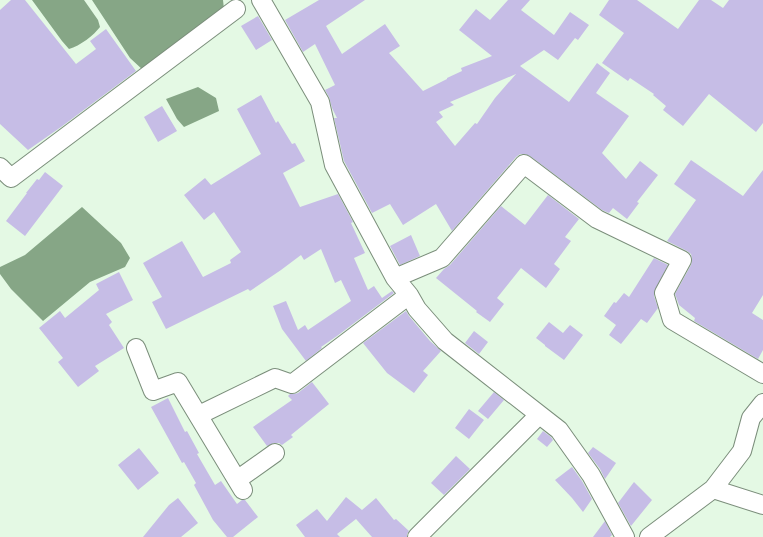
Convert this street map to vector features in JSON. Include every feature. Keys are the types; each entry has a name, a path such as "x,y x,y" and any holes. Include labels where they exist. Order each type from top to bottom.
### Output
{"street":[{"path":"0,167 12,178 233,4 255,0"},
{"path":"261,0 320,102 334,165 395,278 409,295 417,309 445,341 558,430 591,475 625,537"},
{"path":"395,278 442,258 524,164 597,219 682,260 664,294 672,320 763,374"},
{"path":"199,415 275,378 292,384 409,295"},
{"path":"136,348 153,391 178,382 240,485 276,453"},
{"path":"649,537 713,489 742,451 750,418 763,403"},
{"path":"417,537 539,415"},
{"path":"713,489 763,505"}],"shaded area":[{"path":"32,0 84,0 98,20 100,27 86,40 69,49"},
{"path":"92,0 223,0 224,9 143,70 130,58"},
{"path":"198,87 216,98 219,111 184,127 177,119 166,99"},
{"path":"82,207 121,243 130,258 125,267 90,282 43,321 11,289 0,274 0,267 25,255"}],"building":[{"path":"11,0 25,0 76,64 96,49 90,41 106,29 136,71 28,150 0,124 0,10"},
{"path":"319,0 365,0 326,26 342,54 385,24 400,46 389,53 423,91 462,71 461,68 492,56 459,30 476,9 490,20 508,0 530,0 521,10 554,35 570,12 589,25 578,40 575,38 558,60 544,50 520,66 569,102 597,63 610,73 596,93 629,116 602,153 626,179 640,161 658,175 637,202 639,203 627,219 613,208 609,213 602,210 530,156 525,154 520,154 516,157 452,231 436,204 403,225 390,204 372,213 344,161 334,118 337,118 325,90 335,85 315,44 303,52 285,20","holes":["516,74 495,98 477,124 475,123 455,146 436,122 443,117 439,112 454,105 450,102"]},
{"path":"609,0 637,0 678,29 699,0 711,0 723,8 729,0 763,0 763,123 756,132 709,94 683,126 663,110 666,106 653,95 654,94 630,78 628,81 602,63 624,33 599,15"},
{"path":"258,16 272,40 256,50 241,26"},
{"path":"261,95 276,123 278,121 292,144 295,143 305,161 283,173 300,207 338,194 353,222 351,223 365,253 354,258 368,290 374,286 382,298 392,291 394,293 321,347 322,348 306,361 282,329 273,306 286,301 298,330 305,325 308,330 351,301 341,280 335,283 321,249 304,260 301,255 250,291 248,289 166,329 152,302 162,297 143,263 182,241 203,277 231,263 230,260 241,252 214,212 204,220 184,195 205,178 211,185 261,154 237,109"},
{"path":"162,106 177,131 158,142 144,117"},
{"path":"691,160 743,196 763,170 763,295 752,313 763,320 763,350 758,359 694,321 695,318 679,305 675,294 691,265 692,259 691,254 687,251 667,241 696,200 674,184"},
{"path":"45,172 63,186 25,236 6,221 37,179 39,180"},
{"path":"548,195 579,219 565,237 571,241 554,264 560,269 546,288 521,268 497,298 504,304 490,322 436,278 450,265 501,206 525,225"},
{"path":"411,235 420,256 400,265 390,246"},
{"path":"654,258 668,265 654,292 658,308 647,323 641,319 621,344 609,335 616,325 604,316 614,302 616,303 624,293 629,297"},
{"path":"119,272 133,300 106,314 112,322 109,325 124,348 95,366 99,371 78,387 58,362 63,358 39,328 60,311 65,318 99,290 96,284"},
{"path":"406,311 430,341 441,351 423,371 428,375 414,393 387,373 363,343"},
{"path":"549,322 563,333 570,325 583,335 564,360 536,338"},
{"path":"474,331 488,342 479,354 465,343"},
{"path":"312,382 329,404 291,435 293,437 282,445 279,443 274,443 267,446 253,427 292,400 288,396 290,394 298,393"},
{"path":"494,392 504,400 488,419 478,411"},
{"path":"168,398 185,432 187,431 199,453 197,454 215,485 221,481 237,504 242,500 245,500 258,517 233,537 227,537 213,520 194,485 196,483 184,462 182,463 151,407"},
{"path":"469,409 484,420 469,439 455,428"},
{"path":"543,431 553,440 547,447 537,439"},
{"path":"593,447 616,463 605,479 600,469 588,453"},
{"path":"139,448 159,473 138,490 118,465"},
{"path":"456,456 470,469 444,495 431,483"},
{"path":"572,467 592,499 583,512 555,480"},
{"path":"634,482 652,500 631,526 618,503"},
{"path":"346,497 362,510 376,498 394,520 396,519 409,531 407,537 372,537 356,519 337,534 340,537 305,537 296,525 317,509 327,521"},
{"path":"178,498 198,523 181,537 143,537 169,505"},
{"path":"605,521 612,535 610,537 593,537"}]}
